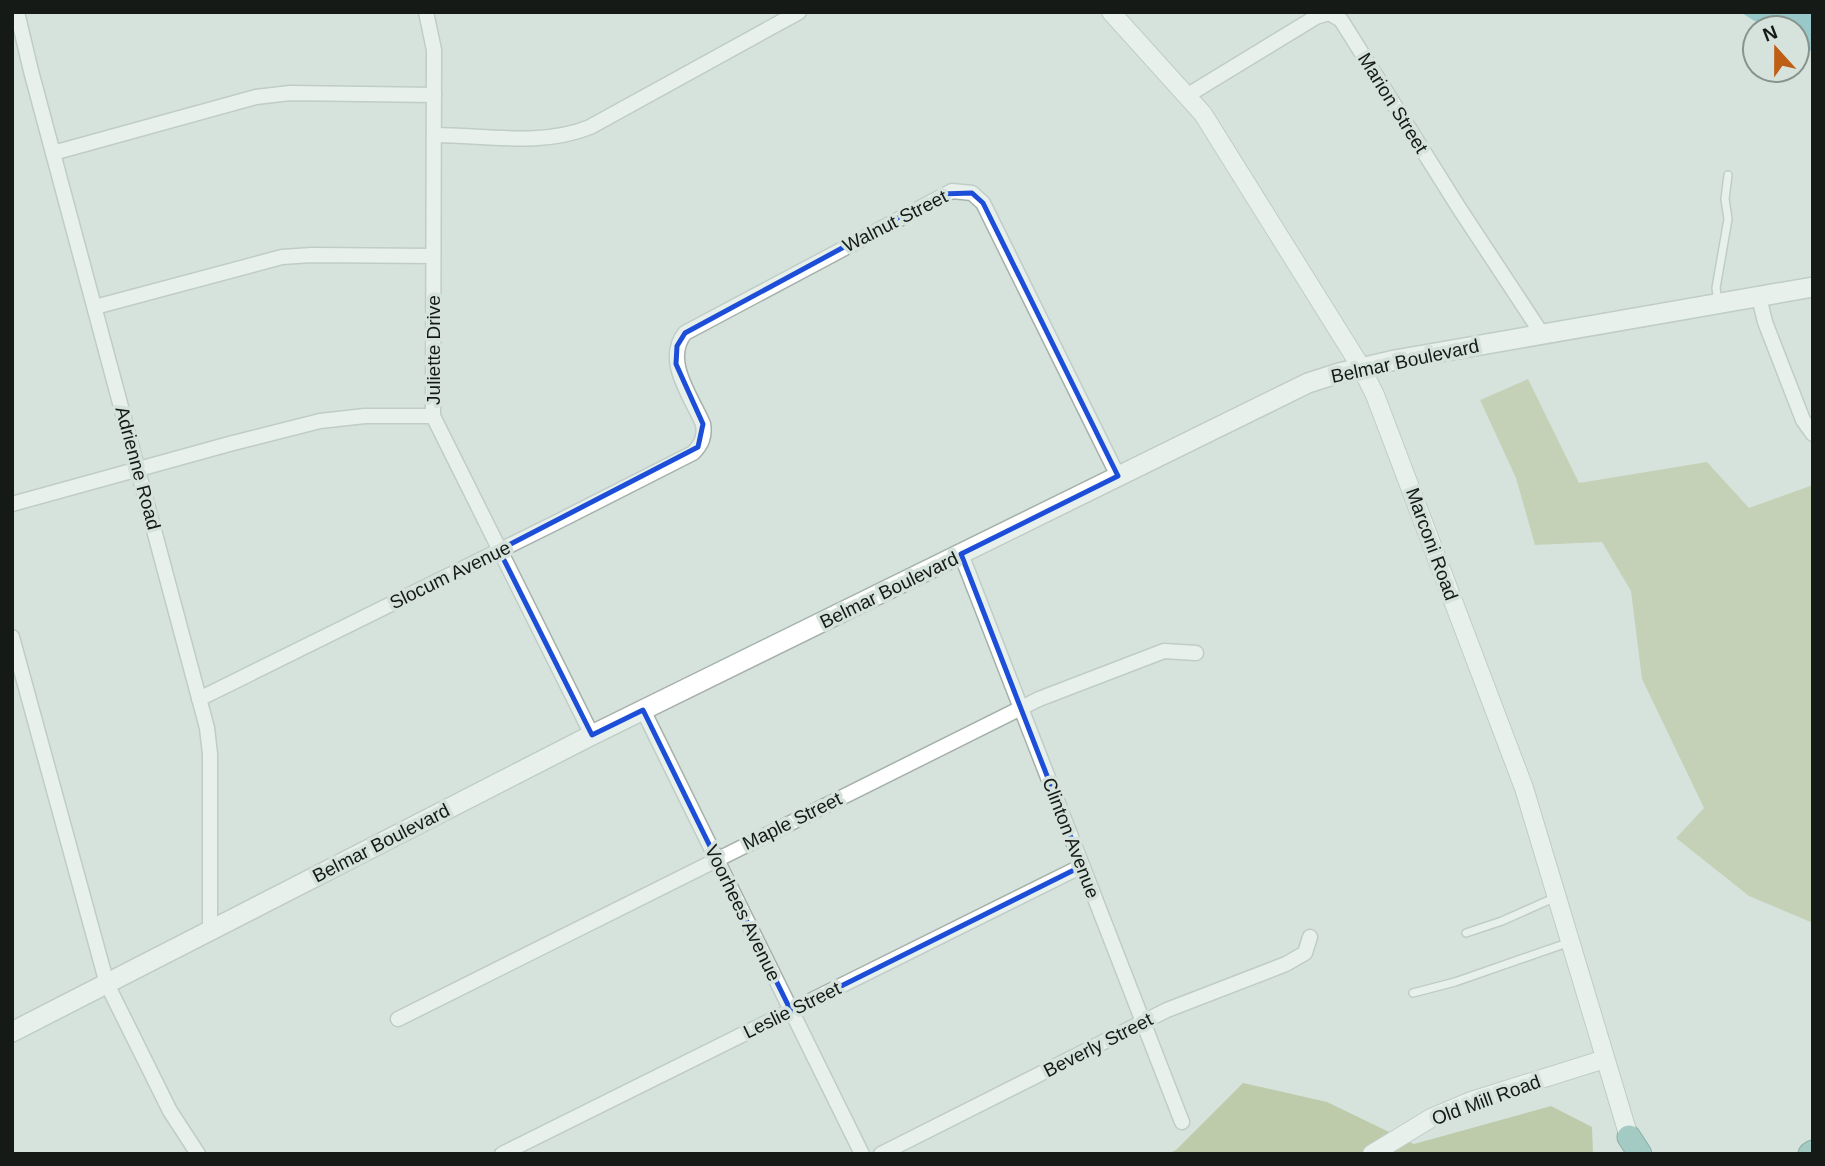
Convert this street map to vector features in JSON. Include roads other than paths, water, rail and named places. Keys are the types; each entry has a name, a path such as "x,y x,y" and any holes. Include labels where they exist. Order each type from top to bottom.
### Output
{"main road":[{"name":"Belmar Boulevard","path":"12,1032 643,710 1308,383 1361,367 1813,287"}],"street":[{"name":"Adrienne Road","path":"17,12 207,728 210,754 210,931"},
{"name":"Juliette Drive","path":"426,12 434,50 433,416 592,736"},
{"path":"434,135 535,139 573,134 799,12"},
{"name":"Marconi Road","path":"1111,12 1188,96 1216,132 1361,367 1388,424 1511,750 1634,1148"},
{"name":"Marion Street","path":"1188,96 1316,17 1329,13 1341,20 1542,334"},
{"path":"53,153 256,97 290,93 434,95"},
{"name":"Walnut Street","path":"698,447 703,439 703,424 676,365 677,346 685,332 942,194 962,190 972,193 983,203 1118,476"},
{"path":"95,307 282,257 433,256"},
{"path":"1759,297 1765,323 1802,420 1813,434"},
{"path":"12,504 320,421 365,416 433,416"},
{"name":"Slocum Avenue","path":"199,699 681,459 698,447"},
{"name":"Clinton Avenue","path":"961,554 1182,1122"},
{"path":"12,637 107,984 170,1111 198,1154"},
{"name":"Maple Street","path":"398,1019 1022,707 1164,651 1196,653"},
{"name":"Voorhees Avenue","path":"643,710 862,1154"},
{"name":"Leslie Street","path":"502,1154 1082,866"},
{"name":"Beverly Street","path":"880,1154 1167,1010 1286,964 1306,953 1310,937"},
{"name":"Old Mill Road","path":"1372,1154 1431,1118 1471,1101 1605,1059"}],"lane":[{"path":"1718,304 1716,288 1728,219 1728,175"},
{"path":"1466,933 1502,921 1557,896"},
{"path":"1412,993 1455,982 1570,942"}],"water":[{"path":"1740,12 1813,12 1813,52 1811,14"}]}
